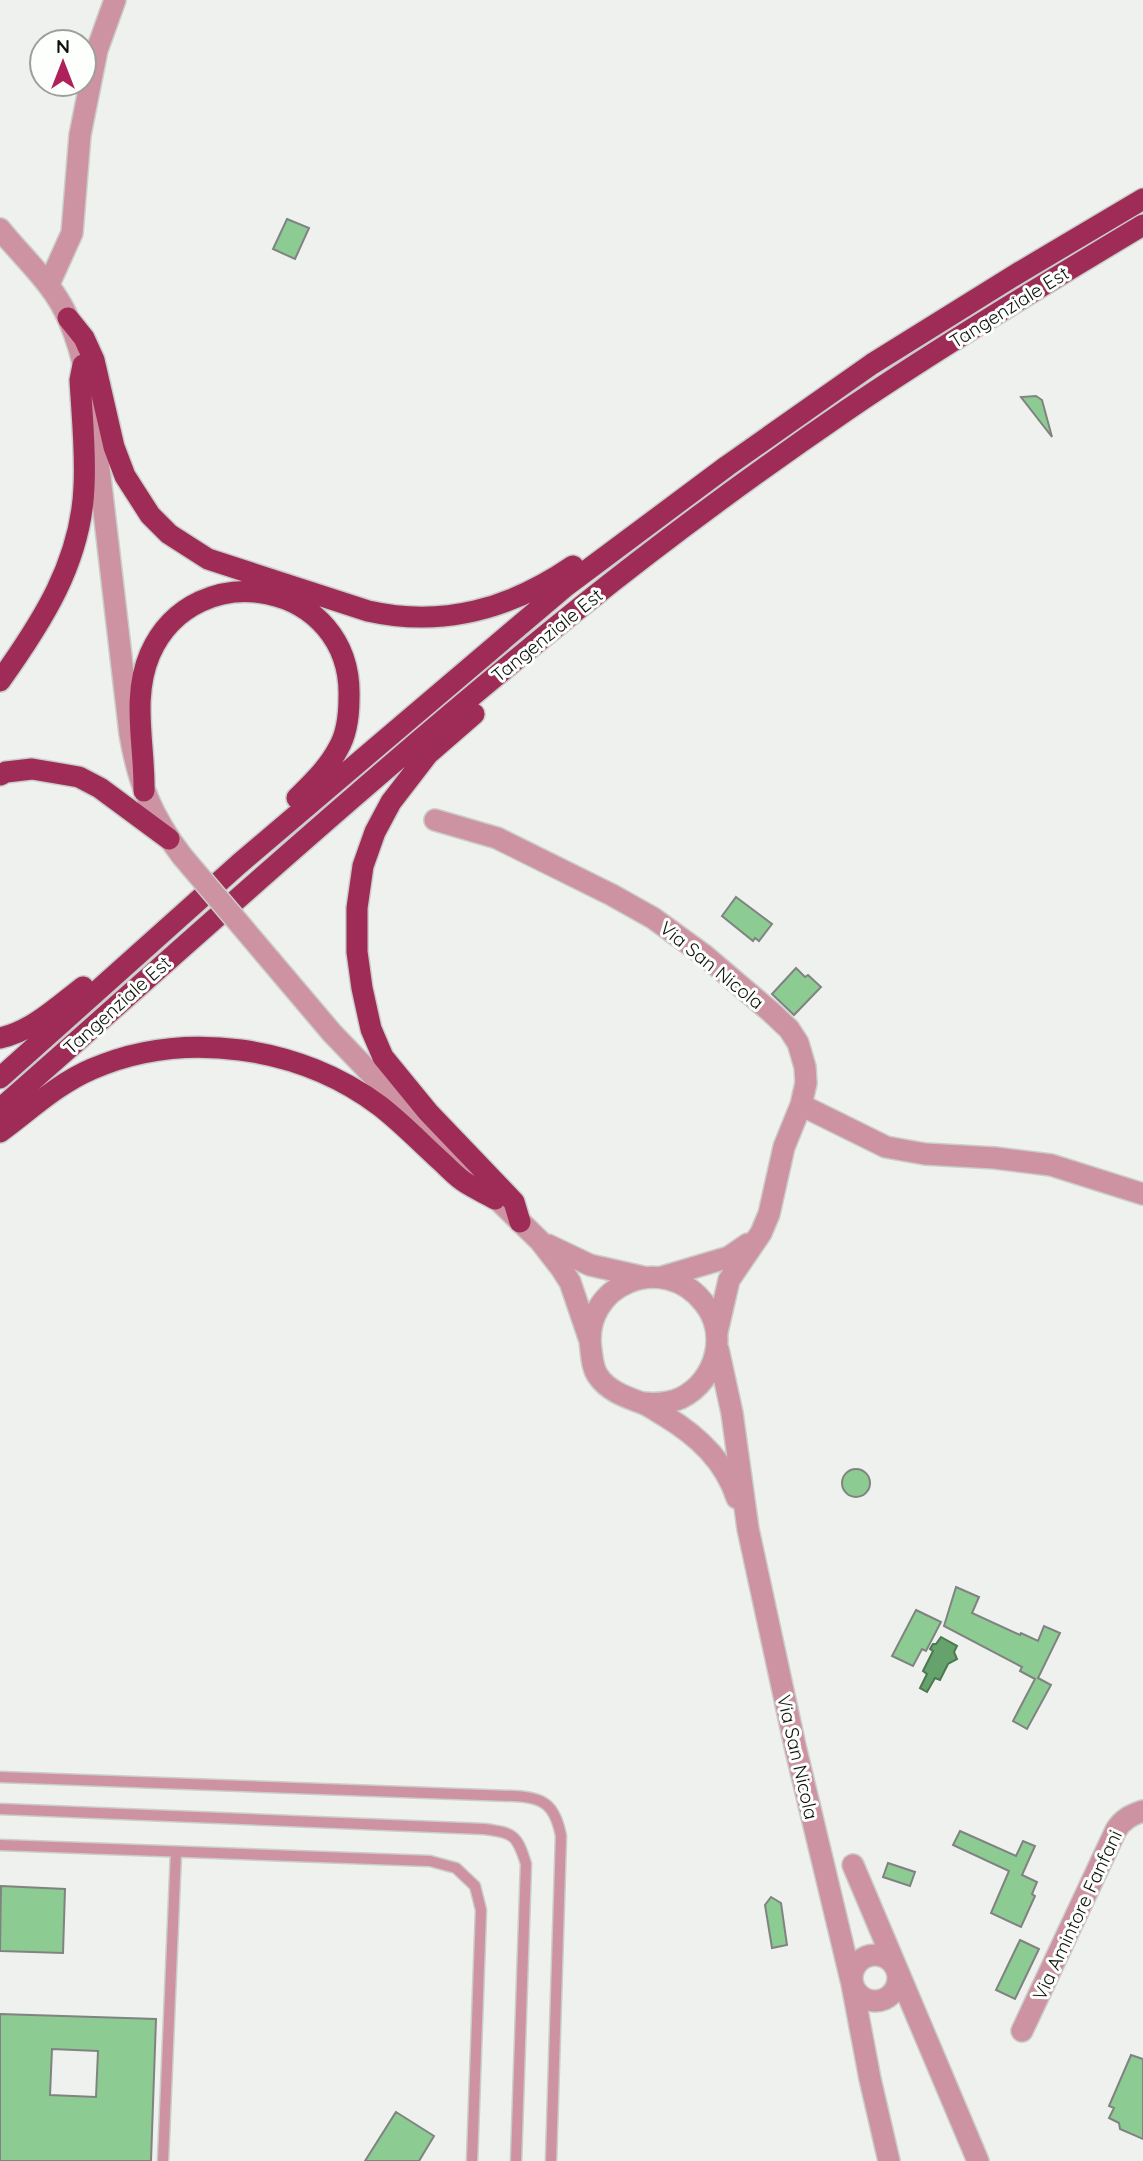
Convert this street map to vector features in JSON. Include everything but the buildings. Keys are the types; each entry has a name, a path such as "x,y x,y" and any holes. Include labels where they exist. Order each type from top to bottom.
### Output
{"highway":[{"name":"Tangenziale Est","path":"0,1078 239,864 566,586 872,364 1143,199"},
{"name":"Tangenziale Est","path":"0,1109 341,806 578,609 725,497 846,410 946,345 1143,225"},
{"path":"68,318 84,338 94,360 114,447 125,476 150,515 169,534 208,559 336,601 388,615 412,618 454,616 478,610 541,586 658,509 679,502"},
{"path":"0,681 53,599 67,569 77,536 85,488 80,380 83,365"},
{"path":"144,791 141,684 150,654 166,627 191,607 221,594 249,590 276,595 306,608 329,630 343,658 349,687 348,718 339,748 321,774 248,847 239,864"},
{"path":"520,1223 514,1202 428,1112 383,1057 371,1029 362,988 357,952 356,908 363,866 375,832 391,802 428,754 538,658 578,609"},
{"path":"0,775 32,769 79,777 100,788 169,839"},
{"path":"0,1038 14,1035 39,1021 144,939 171,926"},
{"path":"0,1132 57,1087 117,1059 186,1048 255,1052 324,1074 352,1088 380,1107 462,1181 495,1199"}],"street":[{"path":"49,284 72,233 80,135 96,50 115,0"},
{"path":"0,229 49,284 68,318 83,365 99,470 130,734 136,768 152,811 182,856 342,1042 433,1137 540,1241"},
{"name":"Via San Nicola","path":"435,820 497,838 653,918 704,955 789,1029 798,1043 805,1067 806,1083 802,1105 784,1147 769,1214 761,1233 729,1280 710,1368 697,1386 680,1398 644,1404"},
{"path":"802,1105 886,1147 925,1154 1051,1165 1143,1194"},
{"path":"589,1339 593,1319 608,1295 621,1285 729,1257 761,1233"},
{"name":"Via San Nicola","path":"540,1241 590,1265 683,1284 698,1295 707,1307 717,1340 732,1413 748,1529 795,1746 852,1984 889,2161"},
{"name":"Via San Nicola","path":"540,1241 569,1282 589,1339 592,1362 598,1376 624,1397 644,1404 687,1430 712,1452 735,1490 748,1529"},
{"name":"Via Amintore Fanfani","path":"1022,2031 1116,1830 1121,1822 1143,1811"},
{"path":"853,1865 978,2161"},
{"path":"874,1954 888,1958 897,1968 898,1983 890,1996 876,2002 861,1997 852,1984 853,1970 861,1959 874,1954"}],"lane":[{"path":"0,1777 525,1796 544,1803 553,1810 561,1836 551,2161"},
{"path":"0,1809 484,1829 509,1833 520,1845 526,1864 516,2161"},
{"path":"0,1845 430,1861 456,1868 475,1886 481,1910 472,2161"},
{"path":"163,2161 176,1852"}],"shaded area":[{"path":"941,1637 957,1646 954,1652 957,1659 948,1664 940,1680 935,1678 927,1692 920,1688 927,1674 923,1671 933,1651 930,1649"}]}
